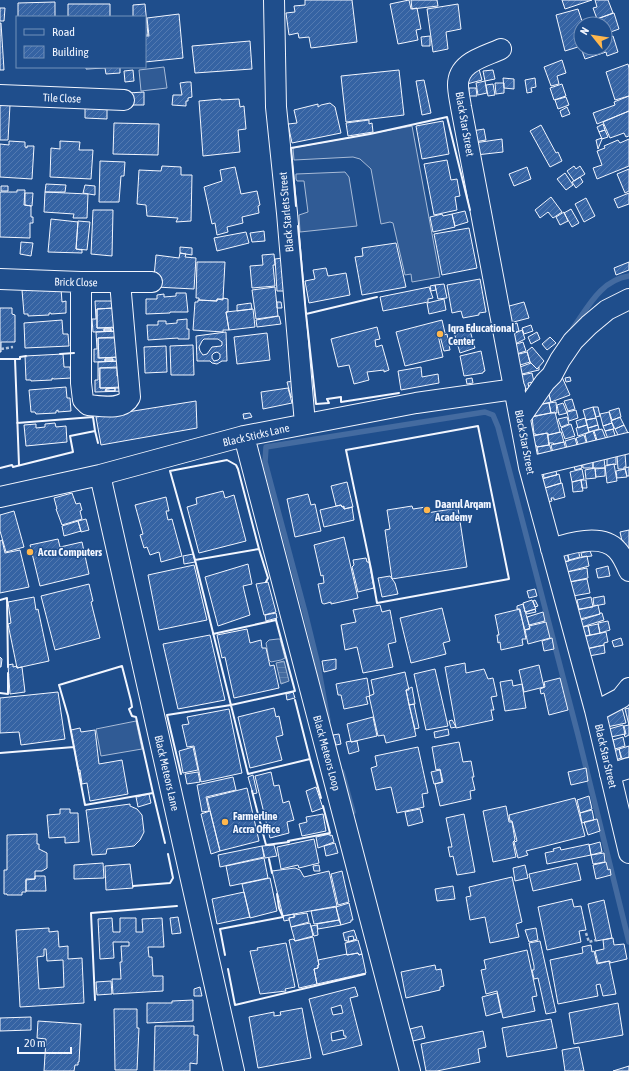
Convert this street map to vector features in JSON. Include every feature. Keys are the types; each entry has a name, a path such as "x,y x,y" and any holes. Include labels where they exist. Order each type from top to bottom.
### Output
{"street":[{"name":"Black Starlets Street","path":"274,0 276,107 287,213 305,424"},
{"name":"Black Star Street","path":"501,49 469,64 462,70 458,84 529,467 595,710 629,853"},
{"name":"Tile Close","path":"0,95 124,100"},
{"name":"Brick Close","path":"0,279 81,282 152,282"},
{"path":"81,282 81,383 83,400 88,405 110,406 124,405 130,397 120,282"},
{"path":"520,418 545,382 552,375 573,341 589,324 607,310 629,298"},
{"name":"Black Sticks Lane","path":"0,497 100,475 244,436 416,403 515,389"},
{"name":"Black Meteors Loop","path":"244,436 410,1071"},
{"path":"529,467 629,443"},
{"name":"Black Meteors Lane","path":"100,475 234,1071"},
{"path":"551,549 588,540 604,542 616,549 626,564 629,572"},
{"path":"595,710 621,698 629,688"},
{"path":"610,774 629,768"}],"path":[{"path":"1,349 13,348"},
{"path":"586,933 589,942 596,940"}],"shaded area":[{"path":"164,67 167,88 141,91 139,70"},
{"path":"412,126 440,277 412,282 411,274 405,275 393,223 390,222 381,224 371,169 360,159 353,157 294,160 293,148"},
{"path":"345,172 349,177 357,226 300,232 299,215 308,212 304,181 297,181 296,174"},
{"path":"280,639 285,658 271,662 269,660 266,643 269,640"},
{"path":"284,661 289,681 281,684 276,663"},
{"path":"136,721 142,749 101,756 96,729"}],"building":[{"path":"305,0 352,0 357,42 311,48 309,37 299,38 298,33 289,35 286,13 295,12 294,6 305,5"},
{"path":"409,0 411,9 417,8 421,29 416,30 418,40 398,44 390,4"},
{"path":"411,0 437,0 438,6 412,9"},
{"path":"562,0 592,0 565,9"},
{"path":"595,0 608,0 613,13 605,16 596,16 593,8 597,7"},
{"path":"55,2 55,16 18,16 18,3"},
{"path":"68,4 110,4 110,16 68,16"},
{"path":"145,4 148,35 146,35 146,16 133,16 133,5"},
{"path":"458,4 461,29 446,32 448,49 433,52 427,9"},
{"path":"0,8 5,8 4,21 0,21"},
{"path":"578,9 580,16 573,16 573,48 565,51 556,15"},
{"path":"614,13 619,29 613,31 613,16 606,16"},
{"path":"179,14 183,58 146,62 146,36 149,36 147,18"},
{"path":"1,23 4,70 0,70"},
{"path":"430,36 430,46 422,46 421,37"},
{"path":"613,36 618,52 613,54"},
{"path":"250,41 252,69 195,73 192,46"},
{"path":"584,56 594,56 585,59"},
{"path":"562,60 566,73 557,76 559,84 551,86 544,67"},
{"path":"628,64 629,96 615,100 606,72"},
{"path":"105,68 120,68 120,73 106,74"},
{"path":"479,69 482,80 467,84 465,73"},
{"path":"133,70 134,81 125,82 124,71"},
{"path":"399,70 404,115 346,122 341,76"},
{"path":"493,70 495,79 485,81 483,71"},
{"path":"503,78 514,79 514,89 504,88"},
{"path":"535,78 536,87 531,88 532,92 527,93 525,80"},
{"path":"424,80 431,113 422,115 416,81"},
{"path":"485,81 487,93 478,95 476,83"},
{"path":"191,82 192,97 188,98 188,101 186,101 186,106 172,105 173,95 182,95 180,83"},
{"path":"495,83 504,83 504,93 496,94"},
{"path":"493,84 495,95 488,96 486,85"},
{"path":"562,84 566,96 554,100 550,88"},
{"path":"469,88 476,88 477,96 469,96"},
{"path":"144,92 144,105 125,105 128,93"},
{"path":"629,96 629,111 597,124 593,113 615,105 614,102"},
{"path":"566,97 569,105 558,109 555,100"},
{"path":"239,99 240,107 244,106 246,129 238,130 240,152 203,156 199,101"},
{"path":"85,103 107,104 107,119 85,118"},
{"path":"330,103 335,107 341,133 292,143 288,124 297,123 294,110 318,104 318,107"},
{"path":"0,105 10,105 8,140 0,140"},
{"path":"567,107 570,114 562,117 560,111"},
{"path":"629,111 629,136 626,137 624,133 610,138 603,122"},
{"path":"369,120 369,124 372,123 373,132 348,136 346,123"},
{"path":"443,121 449,154 422,159 416,126"},
{"path":"114,123 159,124 158,155 113,154"},
{"path":"603,124 605,130 599,132 597,127"},
{"path":"541,125 562,161 550,167 530,131"},
{"path":"484,129 486,140 474,142 472,131"},
{"path":"605,130 608,137 602,139 599,132"},
{"path":"502,139 503,152 476,155 474,143"},
{"path":"602,139 598,149 596,140"},
{"path":"629,139 629,166 597,179 593,168 602,165 597,151 618,140 620,143"},
{"path":"9,141 25,142 25,147 27,148 27,146 34,146 32,179 0,177 0,144 9,145"},
{"path":"60,141 80,142 79,150 93,150 91,179 50,177 51,148 60,149"},
{"path":"447,160 451,180 457,179 460,196 455,197 457,210 434,215 424,164"},
{"path":"100,161 125,162 124,176 121,176 119,202 99,202"},
{"path":"162,166 181,167 181,175 192,175 191,221 176,222 178,218 147,216 146,205 137,204 139,170 161,171"},
{"path":"574,166 576,169 580,166 585,174 574,181 567,171"},
{"path":"235,167 241,194 257,191 260,205 258,206 259,213 242,217 243,223 227,227 228,232 217,235 215,223 212,224 204,187 222,181 220,170"},
{"path":"527,167 531,179 514,186 509,174"},
{"path":"629,169 629,191 625,193 617,174"},
{"path":"565,173 573,185 566,190 557,179"},
{"path":"580,177 583,182 576,188 572,182"},
{"path":"46,184 66,185 65,192 45,192"},
{"path":"85,185 95,186 95,195 83,193"},
{"path":"1,186 8,186 8,191 1,191"},
{"path":"17,190 25,190 24,205 31,206 31,217 33,217 33,223 30,223 30,238 0,237 0,192 17,192"},
{"path":"45,192 88,194 87,218 73,218 74,214 44,212"},
{"path":"25,193 33,193 32,206 25,205"},
{"path":"629,193 629,204 618,208 614,199"},
{"path":"551,197 562,212 553,218 548,212 540,218 535,210"},
{"path":"586,198 595,216 584,222 575,204"},
{"path":"571,209 579,223 572,227 564,213"},
{"path":"93,210 113,210 112,256 91,254"},
{"path":"465,211 468,222 455,226 452,214"},
{"path":"564,212 568,221 560,225 556,217"},
{"path":"442,214 443,216 452,214 455,227 433,232 430,217"},
{"path":"51,219 78,222 76,249 82,250 82,253 48,252"},
{"path":"78,221 90,222 87,250 76,249"},
{"path":"469,228 477,268 442,275 434,234"},
{"path":"264,231 265,241 252,242 250,233"},
{"path":"246,232 249,243 217,251 214,238"},
{"path":"21,242 33,243 31,256 20,254"},
{"path":"396,243 406,287 362,295 355,257 363,256 362,248"},
{"path":"180,247 192,248 192,255 180,253"},
{"path":"180,253 186,254 185,257 196,258 194,289 156,287 154,277 156,255 179,258"},
{"path":"274,254 275,265 273,265 275,286 252,288 250,266 263,265 262,255"},
{"path":"283,258 286,291 277,291 275,259"},
{"path":"197,262 225,262 223,299 217,299 217,301 199,300 199,298 196,298"},
{"path":"629,262 629,270 616,275 614,268"},
{"path":"326,268 328,276 346,273 350,295 309,303 305,281 315,279 313,270"},
{"path":"480,279 486,312 463,318 461,311 452,313 447,285"},
{"path":"444,284 447,298 438,299 435,285"},
{"path":"435,285 436,290 431,291 430,286"},
{"path":"275,287 278,316 256,319 252,290"},
{"path":"429,287 433,298 428,299 428,302 383,311 380,297"},
{"path":"61,288 62,302 66,301 66,313 49,313 49,315 28,316 28,314 24,314 22,290"},
{"path":"176,293 186,293 188,312 146,314 146,299 157,299 157,295 164,294 164,297 176,296"},
{"path":"223,298 228,299 228,312 226,312 229,330 223,330 223,332 193,330 195,302 198,302 198,300 217,301 217,299 223,300"},
{"path":"444,299 446,310 429,314 427,303"},
{"path":"95,301 115,301 121,331 93,332 92,319 96,319","holes":["114,308 119,328 97,328 97,309","104,329 111,329 111,331 104,331"]},
{"path":"277,302 281,302 282,308 277,308"},
{"path":"524,302 529,318 506,324 502,308"},
{"path":"251,303 252,309 237,311 237,305"},
{"path":"0,308 12,308 12,314 15,315 15,342 1,342 1,352 0,352"},
{"path":"114,308 118,327 97,328 97,309"},
{"path":"253,309 255,327 229,330 226,312"},
{"path":"279,316 281,324 257,327 256,320"},
{"path":"187,319 189,339 178,338 148,340 147,325 158,325 158,321 166,321 166,324 177,323 177,320"},
{"path":"62,320 63,334 68,334 69,346 25,348 24,323"},
{"path":"442,320 445,333 438,335 443,357 405,366 396,332"},
{"path":"517,323 519,331 507,334 505,326"},
{"path":"531,325 533,331 524,334 522,328"},
{"path":"377,327 380,339 375,340 376,347 382,345 389,370 384,372 384,370 367,372 369,380 354,384 349,365 338,367 331,339"},
{"path":"469,327 475,348 460,353 454,332"},
{"path":"104,329 111,329 111,331 104,331"},
{"path":"522,330 525,339 515,344 511,335"},
{"path":"116,331 122,361 94,362 94,349 97,349 96,332","holes":["116,337 120,357 98,358 98,338","105,359 113,359 113,361 105,361"]},
{"path":"226,332 227,361 222,361 217,364 210,361 197,361 196,336","holes":["204,339 218,339 222,342 222,345 212,347 207,354 203,355 199,347","217,352 220,354 220,358 214,361 212,355"]},
{"path":"537,332 540,339 531,344 528,337"},
{"path":"267,333 270,360 237,364 234,337"},
{"path":"447,334 450,350 444,351 440,336"},
{"path":"550,337 556,343 547,350 542,344"},
{"path":"98,338 116,338 120,357 99,358"},
{"path":"523,342 526,351 513,355 510,346"},
{"path":"193,345 194,375 171,375 170,346"},
{"path":"166,346 167,372 145,373 144,347"},
{"path":"532,347 544,361 537,369 530,362 527,351"},
{"path":"481,351 485,371 483,373 464,376 460,356"},
{"path":"527,352 530,362 517,366 515,355"},
{"path":"63,354 64,367 70,367 71,378 52,378 52,380 31,381 26,380 25,356"},
{"path":"105,359 113,359 112,361 105,361"},
{"path":"118,361 124,391 95,392 95,380 98,380 98,362","holes":["117,367 122,388 100,388 99,368","115,388 115,391 105,391 106,389"]},
{"path":"531,363 537,369 539,367 539,370 522,374 520,367"},
{"path":"421,367 422,377 438,374 439,383 401,390 398,371"},
{"path":"100,368 117,368 117,376 120,376 121,387 100,388"},
{"path":"532,373 534,382 528,383 529,388 518,392 516,376"},
{"path":"562,377 570,395 551,402 548,391"},
{"path":"570,377 571,381 566,382 565,378"},
{"path":"472,378 473,383 467,384 466,379"},
{"path":"293,381 295,397 291,397 287,382"},
{"path":"66,387 67,398 70,398 71,411 58,412 58,410 56,413 36,414 35,412 31,412 29,390"},
{"path":"115,388 115,391 106,391 106,389"},
{"path":"288,388 292,403 263,409 261,392"},
{"path":"548,392 551,402 538,405"},
{"path":"572,399 575,409 568,411 564,401"},
{"path":"196,401 197,428 101,445 96,417"},
{"path":"556,402 557,413 551,413 549,403"},
{"path":"549,403 551,413 534,416 531,406"},
{"path":"563,403 567,413 559,415 557,405"},
{"path":"593,407 596,418 586,420 583,410"},
{"path":"593,407 598,407 600,416 596,417"},
{"path":"619,408 621,417 612,420 609,411"},
{"path":"576,410 578,418 569,421 567,412"},
{"path":"555,412 560,432 548,435 548,433 534,434 532,417"},
{"path":"609,412 612,423 603,426 600,414"},
{"path":"250,413 252,417 244,419 243,414"},
{"path":"567,417 569,424 561,427 558,419"},
{"path":"620,417 624,425 615,429 611,421"},
{"path":"585,418 587,425 578,428 576,421"},
{"path":"596,418 598,425 588,428 586,420"},
{"path":"55,423 56,427 66,426 67,442 26,446 24,425 36,424 36,428 45,427 45,424"},
{"path":"612,423 614,429 605,431 603,426"},
{"path":"571,424 575,436 565,439 561,428"},
{"path":"587,425 589,432 578,436 576,428"},
{"path":"598,425 599,429 589,432 588,428"},
{"path":"624,425 628,433 619,437 615,429"},
{"path":"602,429 606,439 598,443 594,431"},
{"path":"613,429 616,438 610,444 605,431"},
{"path":"593,431 596,440 587,443 585,434"},
{"path":"561,432 564,442 554,444 549,443 548,435"},
{"path":"547,433 549,445 537,447 533,436"},
{"path":"584,435 587,445 579,447 576,438"},
{"path":"575,438 578,449 568,452 565,441"},
{"path":"564,442 567,454 554,457 551,445"},
{"path":"549,443 553,456 539,459 537,447 549,445"},
{"path":"625,454 626,467 624,467 624,469 618,469 617,455"},
{"path":"607,456 616,456 616,465 607,465"},
{"path":"593,458 593,468 583,468 582,459"},
{"path":"604,458 605,468 593,468 593,459"},
{"path":"580,459 582,468 575,470 573,461"},
{"path":"614,464 617,481 607,483 605,466"},
{"path":"629,467 629,476 627,476 625,468"},
{"path":"555,468 557,475 544,478 543,472"},
{"path":"595,468 596,478 586,479 585,470"},
{"path":"605,468 605,476 596,477 595,469"},
{"path":"582,469 584,479 572,482 570,472"},
{"path":"625,469 627,477 617,478 616,471"},
{"path":"559,474 561,483 545,488 542,479"},
{"path":"581,480 586,480 587,488 582,488"},
{"path":"581,480 583,491 573,492 572,482"},
{"path":"347,482 353,507 344,509 344,506 336,506 331,486"},
{"path":"562,483 565,497 554,500 554,498 551,498 552,501 548,502 545,488"},
{"path":"223,491 225,498 234,495 246,541 199,553 187,507 197,504 196,498"},
{"path":"72,493 76,504 80,503 82,519 62,525 56,509 54,498"},
{"path":"308,494 311,505 315,504 321,531 295,537 287,499"},
{"path":"166,497 169,511 166,511 168,520 172,519 182,556 161,562 159,552 150,555 147,547 144,548 140,535 143,534 135,505"},
{"path":"341,505 344,509 352,507 354,520 324,527 320,510"},
{"path":"412,506 413,509 426,507 427,513 458,508 467,567 392,579 385,530 390,529 387,510"},
{"path":"14,511 24,547 6,552 0,531 0,515"},
{"path":"86,519 89,530 81,532 78,521"},
{"path":"78,521 81,531 64,536 62,526"},
{"path":"629,530 629,559 626,559 620,532"},
{"path":"344,537 358,598 331,604 331,602 324,604 322,603 318,584 324,583 323,575 321,576 314,545"},
{"path":"58,539 60,547 82,542 89,574 40,586 30,545"},
{"path":"2,540 5,553 20,550 29,587 0,593 0,541"},
{"path":"577,547 580,557 569,560 567,549"},
{"path":"566,549 569,561 563,562 560,550"},
{"path":"590,551 592,556 582,557 581,553"},
{"path":"193,554 195,562 184,564 183,556"},
{"path":"587,556 589,566 567,572 564,562"},
{"path":"366,558 367,562 369,562 374,588 358,592 352,567 354,565 353,560"},
{"path":"248,564 252,584 243,586 250,615 218,626 205,577"},
{"path":"194,565 207,620 159,630 148,575"},
{"path":"608,566 610,576 598,578 596,569"},
{"path":"587,568 588,578 569,582 567,572"},
{"path":"390,576 395,583 398,594 382,597 378,578"},
{"path":"587,579 590,593 573,596 570,582"},
{"path":"268,582 276,612 264,615 256,584"},
{"path":"89,584 93,601 91,602 100,638 55,650 41,596"},
{"path":"535,589 537,596 529,598 527,591"},
{"path":"604,596 605,604 594,606 593,598"},
{"path":"34,597 49,661 17,668 8,624 11,623 8,602"},
{"path":"591,597 593,607 579,609 577,600"},
{"path":"532,600 536,609 525,612 523,603"},
{"path":"535,600 538,606 535,607 533,601"},
{"path":"523,604 530,628 525,630 519,609 517,609 517,606"},
{"path":"380,605 382,612 390,610 396,642 388,644 393,667 363,673 357,647 345,650 341,625 356,622 353,610"},
{"path":"598,605 600,614 580,619 578,610"},
{"path":"442,608 450,641 443,643 446,654 411,663 400,618"},
{"path":"520,609 526,639 522,639 523,645 501,650 500,642 498,643 497,635 499,635 495,615"},
{"path":"535,609 536,612 527,614 526,612"},
{"path":"543,612 545,621 529,625 527,617"},
{"path":"276,613 277,618 266,621 265,615"},
{"path":"602,613 604,620 582,627 581,620"},
{"path":"608,621 610,630 600,633 598,623"},
{"path":"546,622 550,638 528,644 525,630 530,629 529,626"},
{"path":"598,624 600,633 590,635 588,626"},
{"path":"588,626 590,635 584,636 582,627"},
{"path":"247,629 250,643 261,640 262,648 266,648 270,666 274,665 279,688 234,698 225,657 222,658 217,635"},
{"path":"606,632 608,642 604,643 604,645 585,649 582,637"},
{"path":"210,635 225,700 178,709 163,644"},
{"path":"552,638 554,649 544,651 542,641"},
{"path":"621,638 623,645 614,647 612,641"},
{"path":"604,645 605,653 589,656 587,649"},
{"path":"0,657 2,659 1,667 0,667"},
{"path":"336,659 336,669 324,672 322,661"},
{"path":"465,663 466,673 484,669 488,679 493,678 497,696 491,697 494,710 491,710 493,720 456,728 445,667"},
{"path":"13,664 13,667 22,667 25,692 10,694 8,665"},
{"path":"539,665 544,687 524,692 519,670"},
{"path":"435,669 448,726 426,730 414,674"},
{"path":"405,672 409,690 406,690 416,736 386,743 384,735 378,736 369,696 374,694 371,680"},
{"path":"367,678 370,696 366,697 368,704 344,709 341,695 338,695 336,684"},
{"path":"560,678 568,710 549,715 544,693 541,694 540,689 545,687 544,682"},
{"path":"512,680 513,686 522,684 526,708 505,711 500,682"},
{"path":"412,687 415,704 409,705 406,690"},
{"path":"58,692 65,739 21,745 19,732 0,733 0,698"},
{"path":"293,692 295,698 287,700 286,694"},
{"path":"414,704 419,728 415,729 409,705"},
{"path":"274,708 276,717 279,716 283,735 276,737 282,760 250,768 238,717"},
{"path":"622,708 626,723 607,727 604,715"},
{"path":"629,708 629,725 625,709"},
{"path":"229,709 242,773 201,782 194,746 187,747 182,725 189,724 187,717"},
{"path":"373,717 377,736 351,742 347,724"},
{"path":"452,720 456,727 451,728 449,721"},
{"path":"623,725 625,734 611,737 609,729"},
{"path":"629,725 629,735 625,737 624,734 626,734 624,726"},
{"path":"80,728 81,732 95,730 99,764 122,760 128,794 90,801 87,783 82,784 80,770 78,770 71,730"},
{"path":"448,729 449,735 435,738 434,732"},
{"path":"339,734 341,744 336,745 333,735"},
{"path":"623,737 625,746 615,749 613,740"},
{"path":"357,741 359,751 349,754 346,742"},
{"path":"459,742 463,762 471,761 475,790 470,791 471,799 440,806 435,784 443,782 440,769 436,770 432,747"},
{"path":"629,746 629,757 622,759 619,749"},
{"path":"193,747 198,770 183,773 179,751"},
{"path":"418,747 428,793 422,794 424,807 397,813 391,787 376,790 371,768 377,766 375,756"},
{"path":"619,749 621,758 616,760 614,751"},
{"path":"586,768 588,781 571,785 568,772"},
{"path":"440,770 442,782 434,784 431,772"},
{"path":"198,772 200,782 187,784 185,774"},
{"path":"271,772 274,786 279,785 283,803 289,801 294,820 287,822 289,833 270,838 255,776"},
{"path":"253,775 257,793 253,794 248,777"},
{"path":"233,777 236,790 206,797 209,811 202,812 197,785"},
{"path":"316,787 323,808 312,812 306,791"},
{"path":"247,788 259,841 220,851 207,798"},
{"path":"149,794 151,803 138,807 136,797"},
{"path":"589,796 592,809 580,813 577,800"},
{"path":"575,798 585,836 526,851 528,855 518,858 514,842 517,841 509,815"},
{"path":"130,804 130,806 137,809 142,815 144,832 140,840 134,846 107,849 106,854 92,855 86,810"},
{"path":"506,806 509,822 512,822 515,840 513,842 516,857 493,862 483,811"},
{"path":"60,809 70,809 70,813 78,813 79,842 65,843 65,837 49,838 47,815 60,814"},
{"path":"420,809 423,822 408,826 405,812"},
{"path":"592,810 594,820 582,823 580,813"},
{"path":"210,811 220,851 211,854 201,814"},
{"path":"323,814 326,831 302,836 299,824 307,822 306,817"},
{"path":"464,814 475,872 457,875 453,856 450,857 448,847 452,847 446,818"},
{"path":"597,819 600,831 588,835 584,822"},
{"path":"37,834 37,844 39,844 39,849 47,853 47,868 42,871 35,871 35,879 26,879 26,892 22,892 22,895 4,894 4,870 7,870 7,835"},
{"path":"330,834 330,836 332,835 334,842 318,848 316,837"},
{"path":"314,839 319,863 299,868 298,865 281,869 277,847"},
{"path":"600,842 602,852 591,855 589,845"},
{"path":"335,843 338,853 326,856 324,846"},
{"path":"589,844 591,855 547,864 545,853 554,851 553,849 560,847 561,850"},
{"path":"274,845 277,856 265,858 262,846"},
{"path":"262,846 264,857 220,867 218,855"},
{"path":"604,853 605,862 593,864 591,855"},
{"path":"264,858 268,878 230,886 226,866"},
{"path":"606,862 608,870 610,869 611,875 596,879 593,865"},
{"path":"103,863 104,878 74,879 74,865"},
{"path":"577,863 581,880 533,891 529,874"},
{"path":"130,864 133,888 106,890 105,866"},
{"path":"319,865 320,871 314,871 313,866"},
{"path":"525,865 528,878 515,881 513,868"},
{"path":"295,868 300,870 304,877 329,871 337,906 283,916 272,871"},
{"path":"342,871 349,902 338,905 331,874"},
{"path":"35,876 45,876 46,891 26,891 26,880 35,879"},
{"path":"512,877 522,922 516,924 519,937 490,943 485,917 470,920 466,897 471,896 469,887"},
{"path":"270,878 277,911 250,918 242,884"},
{"path":"453,886 455,899 437,901 435,889"},
{"path":"244,892 250,917 217,924 212,899"},
{"path":"572,899 574,907 581,906 586,930 579,931 581,942 547,950 538,907"},
{"path":"604,900 612,938 596,941 588,904"},
{"path":"349,903 353,920 341,925 336,907"},
{"path":"336,907 339,920 314,924 311,911"},
{"path":"307,913 309,922 291,927 289,918 295,917 294,915"},
{"path":"294,914 294,917 284,921 283,916"},
{"path":"178,917 181,933 172,934 170,918"},
{"path":"112,918 113,932 120,932 120,918 136,918 136,932 143,932 142,919 162,918 164,947 148,947 149,957 152,957 153,976 163,976 163,991 113,994 112,979 121,979 121,946 129,946 129,942 113,942 114,958 100,959 98,919"},
{"path":"339,920 341,925 318,929 317,924"},
{"path":"310,923 313,936 295,941 291,927"},
{"path":"317,925 318,935 314,936 311,926"},
{"path":"49,928 49,932 58,931 59,947 68,946 68,959 82,958 84,1003 20,1007 16,930","holes":["44,949 46,949 47,961 63,960 64,987 39,989 37,957 44,956"]},
{"path":"536,928 538,940 529,942 525,930"},
{"path":"354,930 357,939 354,940 353,936 348,937 349,941 347,942 347,940 345,941 343,933"},
{"path":"313,937 319,965 318,968 314,969 317,984 299,988 289,940 293,939 295,941"},
{"path":"613,938 614,945 624,944 627,959 610,963 610,961 598,963 595,951 604,949 603,940"},
{"path":"358,940 362,954 359,955 358,953 347,955 345,943"},
{"path":"540,941 556,1012 546,1014 538,978 534,979 532,970 534,970 534,966 529,943"},
{"path":"286,943 295,987 285,989 286,991 260,994 250,951 258,950 257,948"},
{"path":"591,945 597,964 609,961 616,994 603,996 600,984 596,985 598,996 558,1004 550,960 583,953 582,947"},
{"path":"527,950 537,996 532,997 535,1011 503,1018 497,991 486,994 481,970 486,969 484,960"},
{"path":"358,953 359,955 362,954 366,973 317,984 314,969 318,968 318,960"},
{"path":"435,965 436,970 441,969 444,986 440,987 440,990 406,998 401,972"},
{"path":"111,981 112,994 97,995 96,982"},
{"path":"200,987 202,996 194,996 194,989"},
{"path":"355,987 358,996 350,998 362,1045 323,1055 309,999","holes":["341,1005 343,1013 333,1015 331,1008","343,1030 346,1038 332,1041 331,1033"]},
{"path":"497,993 501,1012 486,1016 482,997"},
{"path":"193,1000 193,1021 147,1023 147,1003 172,1003 172,1001"},
{"path":"618,1003 623,1035 574,1044 569,1013"},
{"path":"302,1008 311,1058 258,1068 249,1017 274,1012 274,1016 281,1015 280,1012"},
{"path":"114,1009 137,1009 137,1028 139,1028 137,1070 115,1070"},
{"path":"31,1017 31,1030 0,1031 0,1018"},
{"path":"551,1019 557,1048 507,1057 502,1028"},
{"path":"38,1021 81,1024 79,1062 78,1065 75,1065 74,1071 44,1071 46,1039 37,1038"},
{"path":"155,1026 194,1026 194,1035 198,1035 197,1064 190,1063 190,1071 154,1071"},
{"path":"422,1026 425,1038 413,1041 410,1029"},
{"path":"483,1031 486,1047 478,1049 480,1062 437,1071 426,1071 421,1044"},
{"path":"579,1047 584,1071 565,1071 562,1050"},
{"path":"629,1066 629,1071 613,1071"}],"waterway":[{"path":"573,328 590,303 603,289 611,283 629,276"},
{"path":"328,721 318,665 265,462 266,447 485,412 493,415 498,427 578,735 629,942"},
{"path":"342,772 353,812"}],"wall":[{"path":"296,206 291,148 370,134 447,117 470,210"},
{"path":"298,226 306,314"},
{"path":"377,297 306,314 316,404 329,403 327,399 341,397 341,402 399,393"},
{"path":"60,354 74,353"},
{"path":"0,359 20,359 20,357 26,356"},
{"path":"15,359 19,465"},
{"path":"17,423 93,417 95,431"},
{"path":"478,426 509,579 377,603 346,450 478,426"},
{"path":"0,468 12,465 13,467 73,452 70,436 95,431 98,443"},
{"path":"195,560 259,549 238,469 236,465 227,460 170,471 195,560 248,774 310,759 295,700"},
{"path":"259,549 268,578 266,582"},
{"path":"0,600 7,598 8,667"},
{"path":"213,634 276,619"},
{"path":"181,774 167,715 231,705 295,691 276,620"},
{"path":"122,666 132,707 129,709 132,716 136,717 153,793 85,805 68,716 59,685 122,666"},
{"path":"0,693 8,694 8,673"},
{"path":"0,753 74,747"},
{"path":"310,759 321,798"},
{"path":"252,791 266,845 289,842 288,841 330,833 323,806"},
{"path":"153,793 165,843"},
{"path":"133,886 170,883 173,878 168,854"},
{"path":"269,859 272,873"},
{"path":"225,955 220,929 283,917 279,908 277,894"},
{"path":"95,1000 91,913 177,906"},
{"path":"228,969 235,1005 365,974"}],"place":[{"name":"Iqra Educational Center","path":"440,334"},
{"name":"Daarul Arqam Academy","path":"427,510"},
{"name":"Accu Computers","path":"30,552"},
{"name":"Farmerline Accra Office","path":"225,822"}]}
